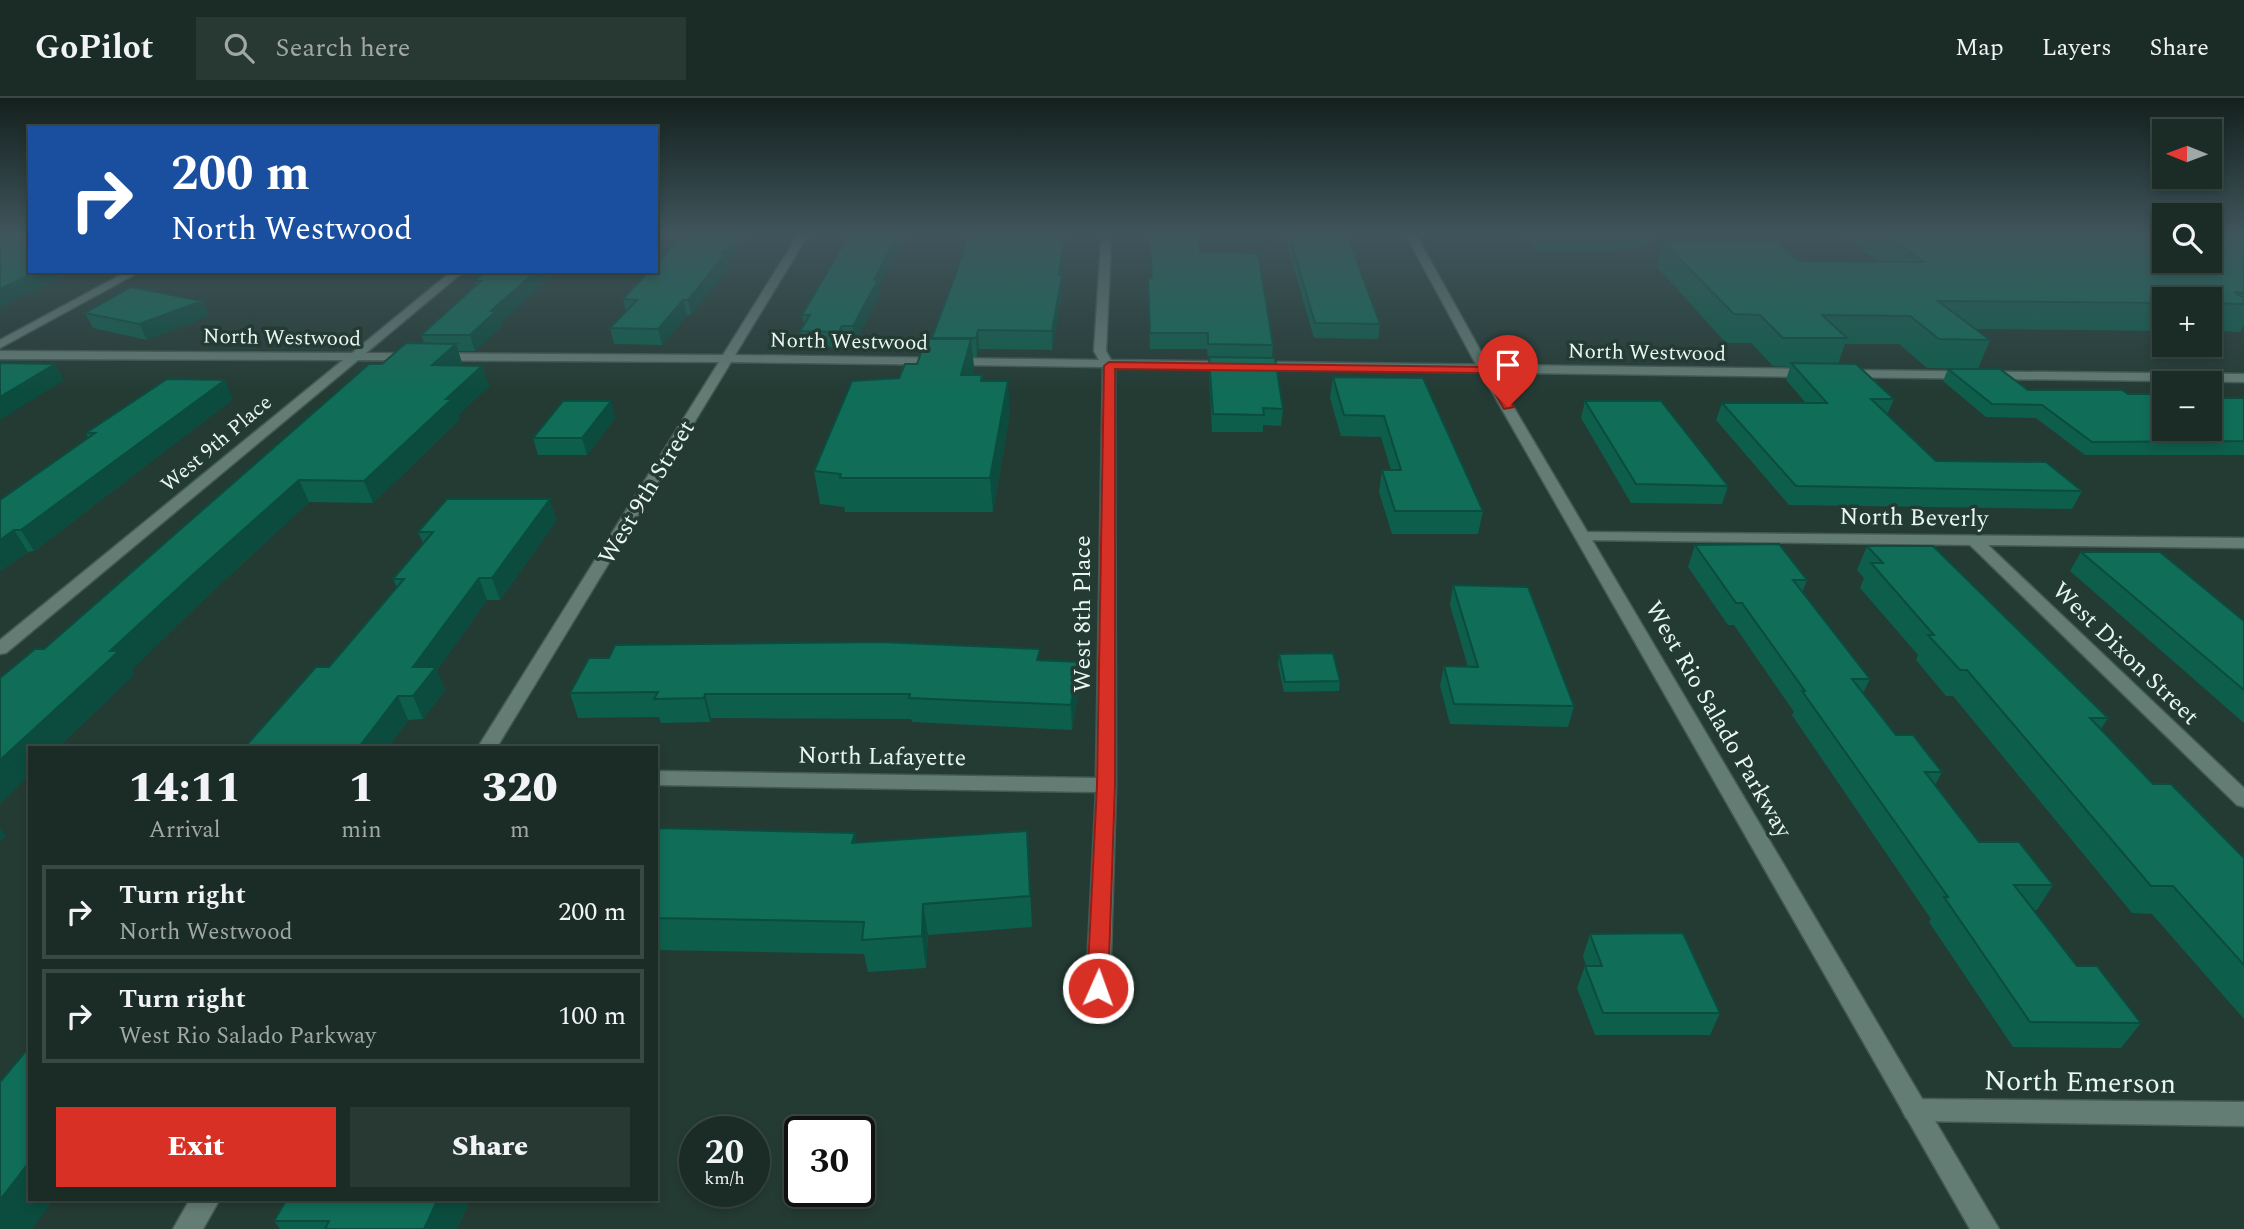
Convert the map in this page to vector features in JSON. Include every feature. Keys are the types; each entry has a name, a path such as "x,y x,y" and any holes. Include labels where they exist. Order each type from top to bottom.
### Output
{"street":[{"path":"0,345 105,288"},
{"name":"West 9th Place","path":"0,649 438,288"},
{"name":"West 9th Street","path":"489,746 771,288"},
{"name":"West 8th Place","path":"1098,988 1106,785 1109,366 1100,351 1103,288"},
{"name":"West Rio Salado Parkway","path":"1441,288 1984,1229"},
{"name":"North Westwood","path":"0,355 727,359 1818,373"},
{"path":"1831,373 2244,378"},
{"name":"North Beverly","path":"1584,537 2244,543"},
{"name":"West Dixon Street","path":"1975,541 2244,800"},
{"name":"North Lafayette","path":"658,778 1106,785"},
{"name":"North Emerson","path":"1915,1110 2244,1114"},
{"path":"187,1229 205,1201"}],"building":[{"path":"130,288 202,301 139,324 85,313"},
{"path":"473,288 517,288 470,335 421,335"},
{"path":"633,288 698,288 688,300 683,300 658,329 610,328 637,300 623,299"},
{"path":"818,288 874,288 853,326 842,326 839,332 800,331 810,315 802,315"},
{"path":"951,288 1060,288 1052,331 978,330 976,338 932,338"},
{"path":"1148,288 1264,288 1273,345 1208,344 1208,333 1150,333"},
{"path":"1305,288 1367,288 1380,324 1315,323"},
{"path":"1708,288 2152,288 2152,303 1938,301 1990,340 1939,339 1910,316 1822,315 1847,338 1783,338 1760,315 1734,314"},
{"path":"2222,288 2244,288 2244,293 2234,292 2244,298 2244,304 2222,303"},
{"path":"926,339 971,339 961,375 982,375 981,381 1008,381 990,478 840,478 841,474 814,471 852,381 899,378 905,364 917,364"},
{"path":"406,343 456,344 432,365 482,366 446,399 452,399 364,481 299,480 110,651 119,651 0,760 0,678 35,649 44,649 369,364 382,364"},
{"path":"1209,357 1275,358 1283,409 1263,408 1264,415 1213,414"},
{"path":"0,363 55,364 0,397"},
{"path":"1791,363 1856,364 1894,399 1871,399 1936,461 2046,462 2082,491 1796,486 1722,403 1827,403"},
{"path":"1948,369 2000,369 2028,390 2122,390 2128,394 2152,394 2152,441 2222,441 2222,398 2244,398 2244,441 2092,442 2042,405 1992,404"},
{"path":"1333,377 1423,378 1483,511 1395,511 1382,470 1401,470 1384,416 1344,415"},
{"path":"167,379 225,380 21,530 14,530 0,540 0,500 95,433 86,433"},
{"path":"563,401 611,401 582,438 533,438"},
{"path":"1585,401 1661,401 1728,486 1636,484"},
{"path":"447,499 550,499 492,578 479,578 413,667 436,667 413,696 398,696 360,746 246,746 316,667 329,667 404,579 393,579 433,532 418,532"},
{"path":"1779,544 1807,580 1793,580 1870,679 1852,679 1896,735 1913,735 1942,772 1925,772 1979,842 2019,842 2053,885 2014,885 2077,966 2097,966 2141,1023 2030,1022 1944,897 1948,897 1802,691 1805,691 1742,603 1736,603 1695,545"},
{"path":"1867,546 1933,546 2108,718 2090,718 2153,784 2171,784 2244,858 2244,965 2173,886 2151,886 1967,670 1960,670 1928,635 1934,635 1871,563 1883,563"},
{"path":"2081,552 2160,552 2244,621 2244,690"},
{"path":"1453,585 1528,587 1574,706 1454,704 1444,666 1478,667"},
{"path":"882,642 1040,649 1037,660 1078,662 1071,705 909,698 910,694 705,694 704,698 654,699 658,692 570,693 589,658 609,658 615,645"},
{"path":"1333,653 1340,681 1285,682 1279,654"},
{"path":"658,828 855,833 852,843 1027,831 1030,896 923,904 922,936 862,940 864,922 658,918"},
{"path":"1683,933 1720,1013 1603,1013 1585,966 1602,966 1590,934"},
{"path":"25,1052 28,1052 28,1164 0,1200 0,1082"},
{"path":"286,1201 437,1201 424,1229 325,1229 329,1221 274,1221"}],"route":[{"path":"1098,988 1106,785 1109,366 1487,370 1508,407"}]}
